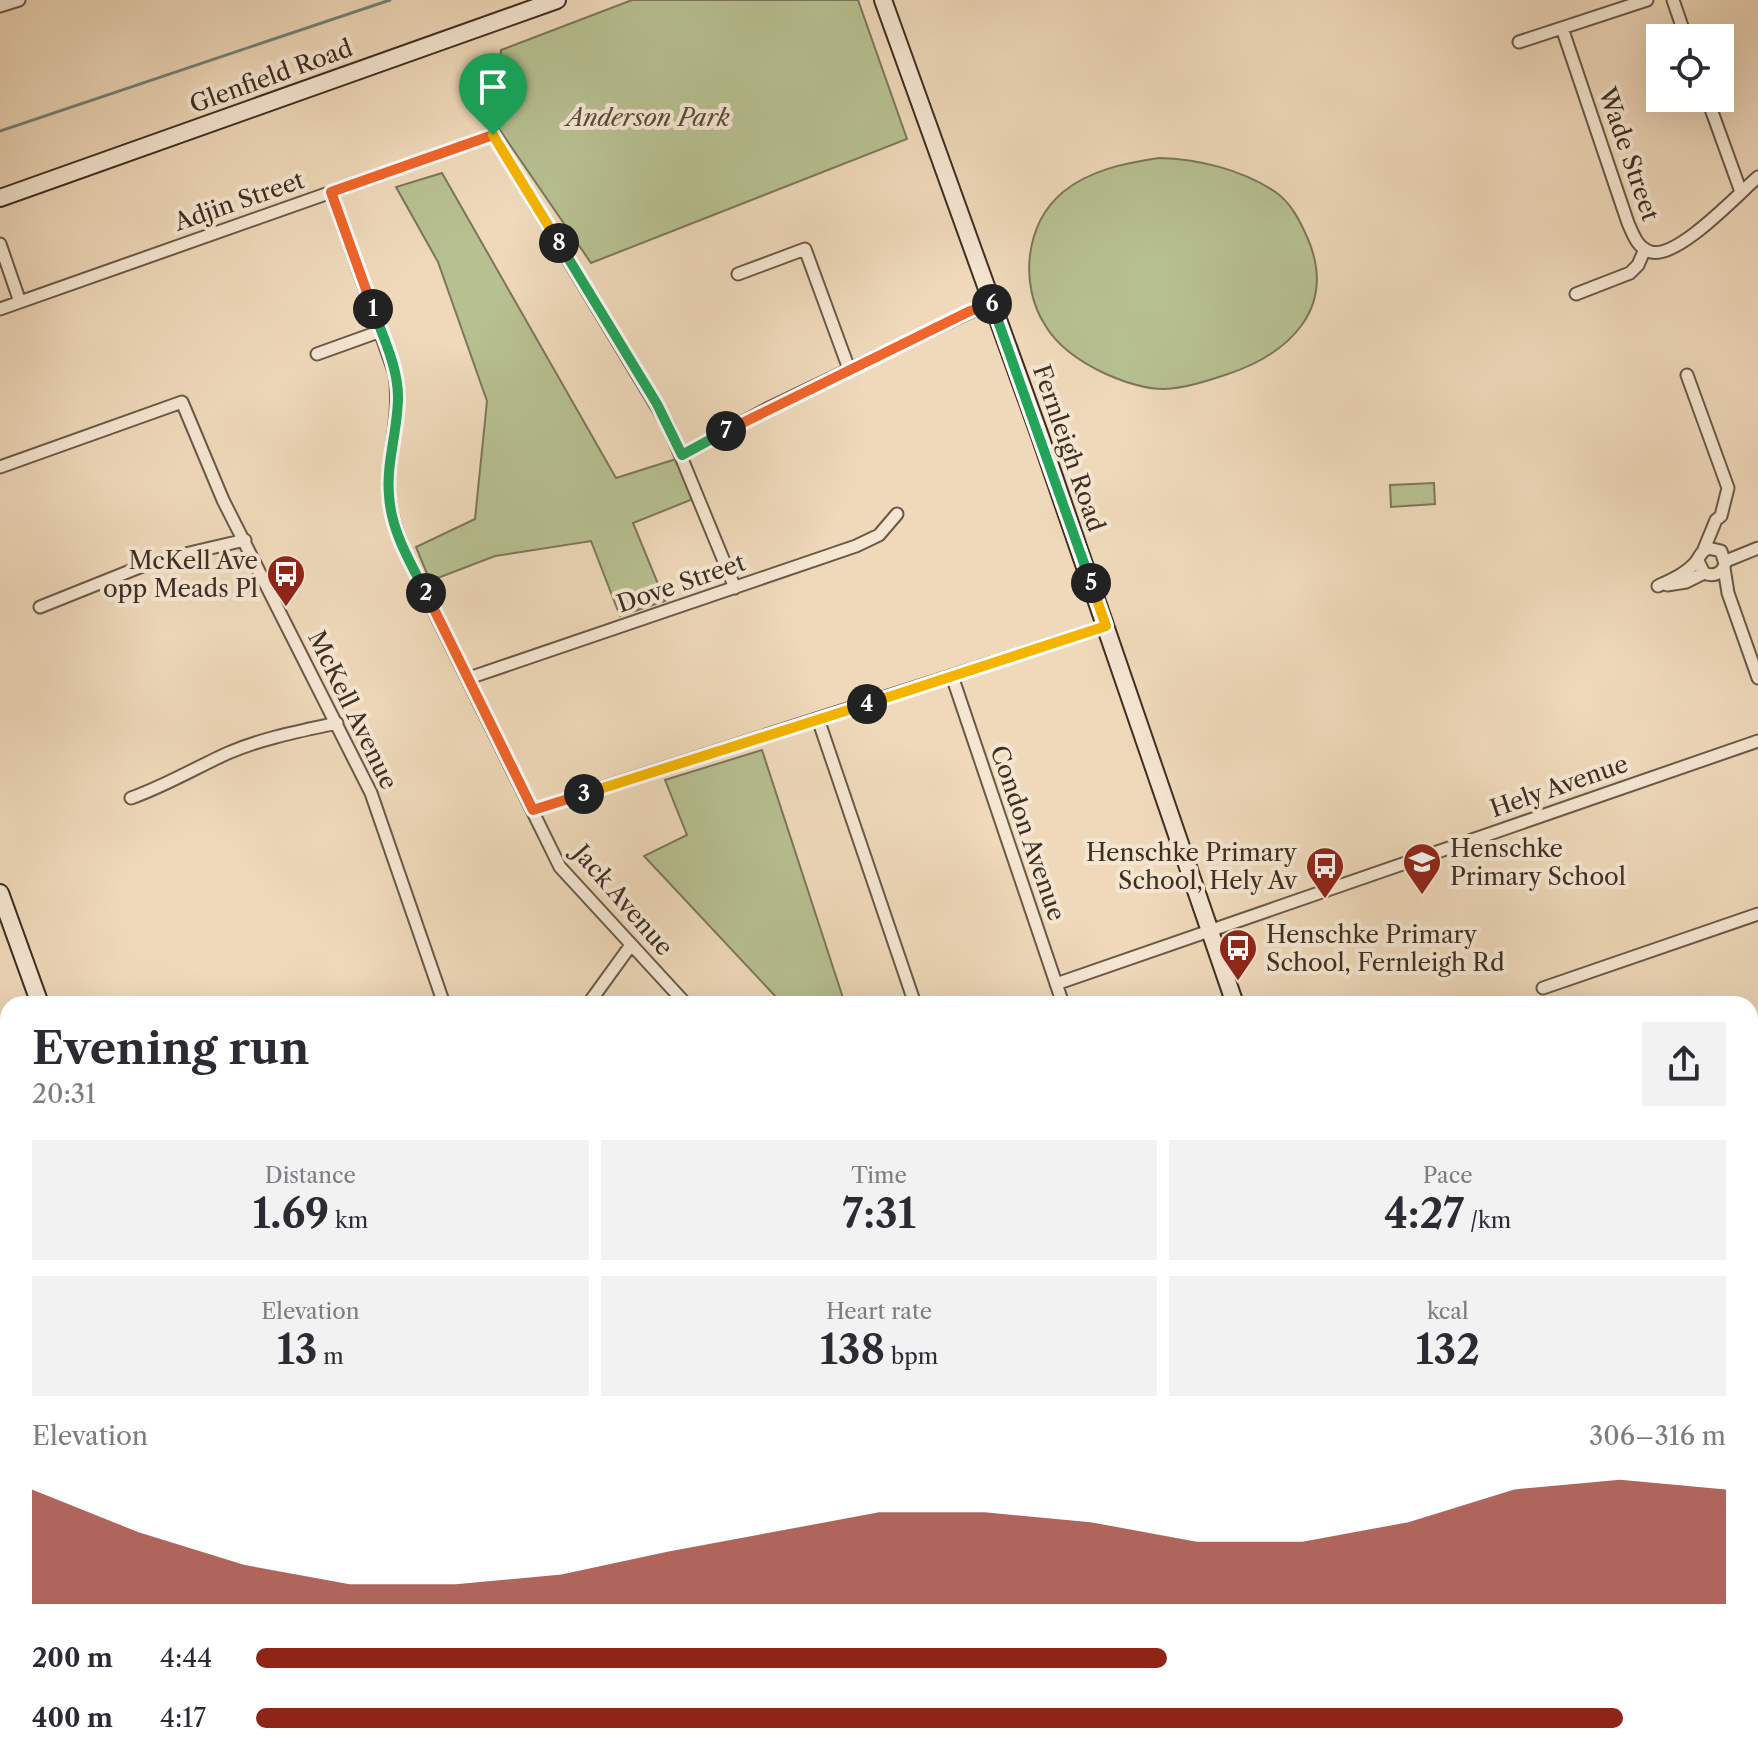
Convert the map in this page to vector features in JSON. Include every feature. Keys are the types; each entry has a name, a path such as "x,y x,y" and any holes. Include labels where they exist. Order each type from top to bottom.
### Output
{"street":[{"path":"0,6 19,0"},
{"name":"Glenfield Road","path":"0,198 557,0"},
{"name":"Fernleigh Road","path":"883,0 1106,626 1232,996"},
{"path":"1519,42 1647,0"},
{"path":"1673,0 1681,24"},
{"name":"Wade Street","path":"1562,28 1628,223 1635,239 1645,249 1662,252 1683,241 1758,177"},
{"path":"1712,112 1741,192"},
{"name":"Adjin Street","path":"0,309 493,135 657,404 682,455"},
{"name":"Jack Avenue","path":"331,192 395,374 398,394 389,497 393,522 403,548 560,867 679,996"},
{"path":"0,244 20,302"},
{"path":"738,274 805,249 849,369"},
{"path":"1576,294 1630,273 1638,265 1645,249"},
{"path":"735,588 682,455 849,369 991,302"},
{"path":"317,354 381,331"},
{"path":"1687,375 1728,488 1721,516 1716,520 1718,555 1758,678"},
{"name":"McKell Avenue","path":"0,467 182,402 223,500 371,793 441,996"},
{"name":"Dove Street","path":"469,678 868,541 887,529 897,514"},
{"path":"40,607 155,561 245,540"},
{"path":"1718,555 1708,574 1686,582 1658,586 1682,574 1698,561 1718,555 1756,548"},
{"path":"1698,561 1728,593"},
{"path":"533,810 1106,626"},
{"name":"Condon Avenue","path":"952,676 1060,996"},
{"path":"818,719 912,996"},
{"path":"131,798 162,788 232,752 266,740 337,723"},
{"name":"Hely Avenue","path":"1056,984 1758,741"},
{"path":"0,893 37,996"},
{"path":"1543,988 1758,914"},
{"path":"594,996 631,945"}],"green space":[{"name":"Anderson Park","path":"632,0 858,0 907,139 591,263 495,123 501,50"},
{"path":"1159,158 1189,160 1218,167 1261,183 1280,195 1294,212 1308,239 1315,264 1316,286 1312,306 1302,324 1271,354 1220,377 1164,389 1113,377 1071,354 1045,325 1037,309 1029,273 1030,255 1040,221 1063,192 1096,173"},
{"path":"442,173 616,478 676,459 693,499 633,523 665,601 620,616 591,541 495,556 430,581 416,547 475,519 487,401 438,262 396,187"},
{"path":"1434,483 1435,504 1391,507 1390,485"},
{"path":"762,750 842,996 775,996 644,856 687,835 665,780"}],"waterway":[{"path":"0,131 390,0"}],"place":[{"name":"McKell Ave opp Meads Pl","path":"286,608"},
{"name":"Henschke Primary School","path":"1422,896"},
{"name":"Henschke Primary School, Hely Av","path":"1325,900"},
{"name":"Henschke Primary School, Fernleigh Rd","path":"1238,982"}],"route":[{"path":"493,135 657,404 682,455 765,410 991,302 1106,626 533,810 393,522 389,475 397,420 395,374 331,192 493,135"}]}
